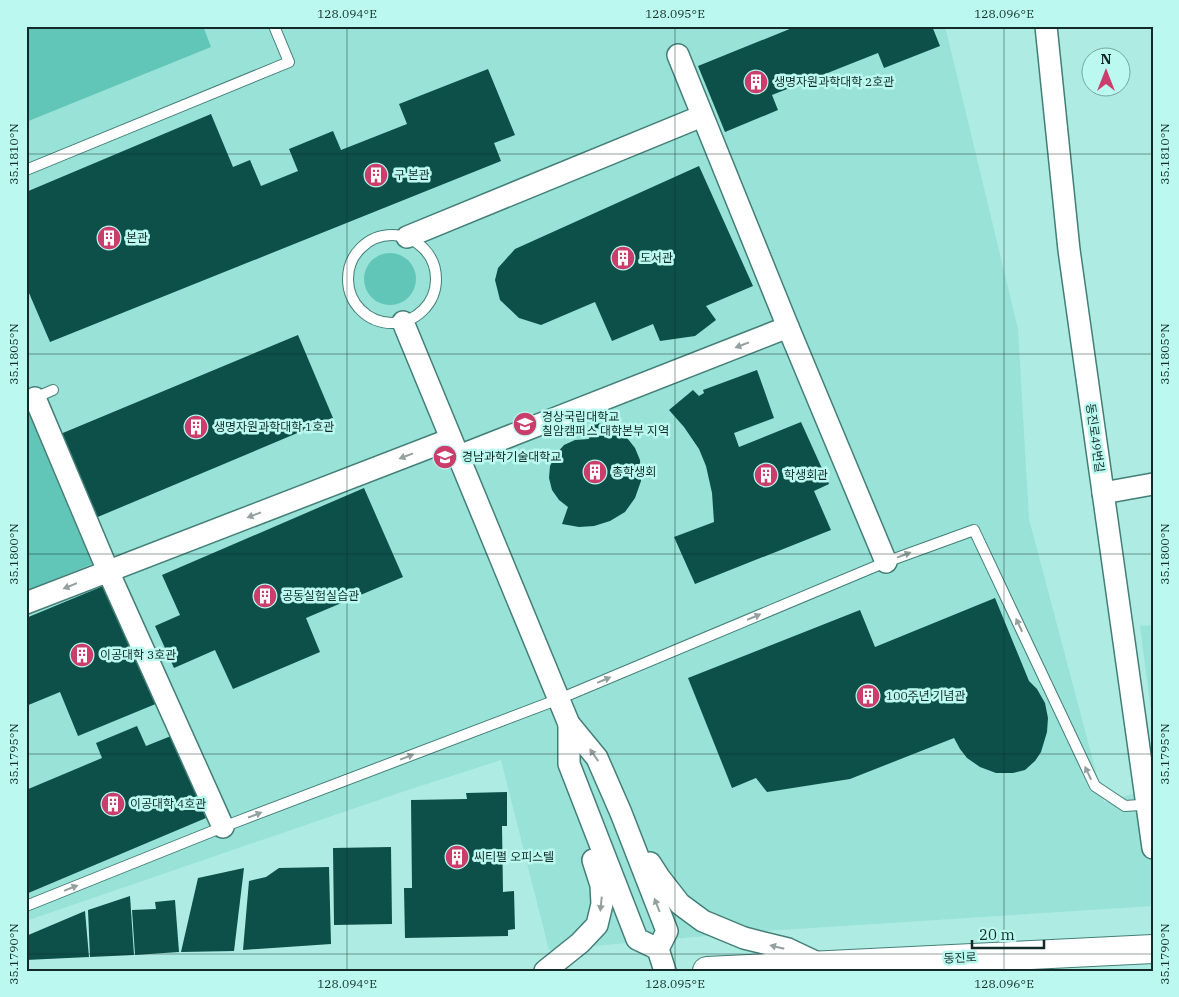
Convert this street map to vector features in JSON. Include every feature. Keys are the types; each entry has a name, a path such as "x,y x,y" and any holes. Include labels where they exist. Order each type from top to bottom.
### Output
{"street":[{"name":"동진로49번길","path":"1046,26 1069,250 1153,848"},
{"path":"678,55 886,562"},
{"path":"407,237 702,116"},
{"path":"403,322 569,724 597,758 620,813 667,931 658,949 664,971"},
{"path":"26,604 108,571 788,327"},
{"path":"38,396 108,571 223,827"},
{"path":"1103,493 1153,484"},
{"path":"569,724 569,764 637,939 658,949"},
{"path":"620,813 659,877 680,904 703,921 744,938 788,949 822,965"},
{"path":"545,971 580,943 597,925 602,904 601,885 590,852 592,823"},
{"name":"동진로","path":"707,971 780,969 822,965 1153,949"}],"lane":[{"path":"26,170 289,62 274,26"},
{"path":"392,234 407,237 419,244 429,254 435,267 436,281 433,294 426,307 416,316 403,322 388,323 373,319 361,310 352,298 348,284 348,269 354,255 364,244 377,237 392,234"},
{"path":"26,906 223,827 559,699 886,562 974,530 1095,786 1125,806 1140,805"}],"shaded area":[{"name":"경상국립대학교 칠암캠퍼스 대학본부 지역","path":"26,26 945,26 1018,329 1029,519 1104,802 1153,788 1153,906 751,932 549,950 501,760 26,921"},
{"path":"1153,625 1153,726 1140,626"}],"green space":[{"path":"26,26 203,26 211,47 26,122"},
{"path":"390,253 404,257 412,265 416,279 412,293 404,301 390,305 376,301 368,293 364,279 368,265 376,257"},
{"path":"28,412 92,564 26,591 26,413"}],"building":[{"name":"생명자원과학대학 2호관","path":"797,26 932,26 940,46 884,68 878,53 772,95 778,110 725,132 698,66"},
{"path":"488,69 515,135 494,143 501,161 50,342 26,286 26,192 211,114 233,167 250,160 261,186 298,171 289,149 333,131 341,150 407,124 399,104"},
{"name":"도서관","path":"699,166 753,286 706,306 716,320 695,336 660,341 653,324 612,341 595,302 541,325 519,318 500,300 495,280 498,268 515,249"},
{"name":"생명자원과학대학 1호관","path":"298,335 333,418 93,519 58,435"},
{"name":"학생회관","path":"757,370 774,418 734,433 739,447 801,422 829,484 814,491 831,530 695,584 674,537 714,522 712,493 706,466 699,449 684,427 669,410 693,390 699,396 704,393 703,390"},
{"name":"총학생회","path":"593,422 610,426 624,434 635,448 640,460 641,481 635,498 625,512 610,521 594,526 579,527 562,524 568,507 559,500 552,490 549,478 550,466 556,454 564,445 575,440 589,439"},
{"name":"공동실험실습관","path":"364,488 403,577 306,618 320,652 233,689 215,650 174,668 155,626 180,615 162,575"},
{"name":"이공대학 3호관","path":"108,584 158,703 78,736 60,692 26,706 26,618"},
{"name":"100주년 기념관","path":"995,598 1029,681 1037,689 1045,703 1048,718 1047,732 1041,752 1025,770 1013,773 996,773 980,767 967,758 954,738 850,779 767,792 756,778 732,788 688,678 860,610 875,647"},
{"name":"이공대학 4호관","path":"137,726 146,746 171,736 206,818 26,894 26,790 102,758 96,743"},
{"name":"씨티펄 오피스텔","path":"507,792 507,826 502,826 503,892 514,891 515,929 508,930 508,936 405,938 404,888 412,888 411,800 467,799 466,793"},
{"path":"391,847 392,924 334,925 333,848"},
{"path":"329,867 331,944 243,950 249,881 266,877 279,868"},
{"path":"244,868 234,951 181,952 198,878"},
{"path":"130,896 134,955 90,957 88,910"},
{"path":"175,900 179,952 135,955 132,910 156,909 155,902"},
{"path":"85,911 89,957 26,960 26,936"}],"place":[{"name":"생명자원과학대학 2호관","path":"756,82"},
{"name":"구 본관","path":"376,175"},
{"name":"본관","path":"109,238"},
{"name":"도서관","path":"623,258"},
{"name":"경상국립대학교 칠암캠퍼스 대학본부 지역","path":"525,424"},
{"name":"생명자원과학대학 1호관","path":"196,427"},
{"name":"경남과학기술대학교","path":"445,457"},
{"name":"총학생회","path":"595,472"},
{"name":"학생회관","path":"766,475"},
{"name":"공동실험실습관","path":"265,596"},
{"name":"이공대학 3호관","path":"82,655"},
{"name":"100주년 기념관","path":"868,696"},
{"name":"이공대학 4호관","path":"113,804"},
{"name":"씨티펄 오피스텔","path":"457,857"}]}
